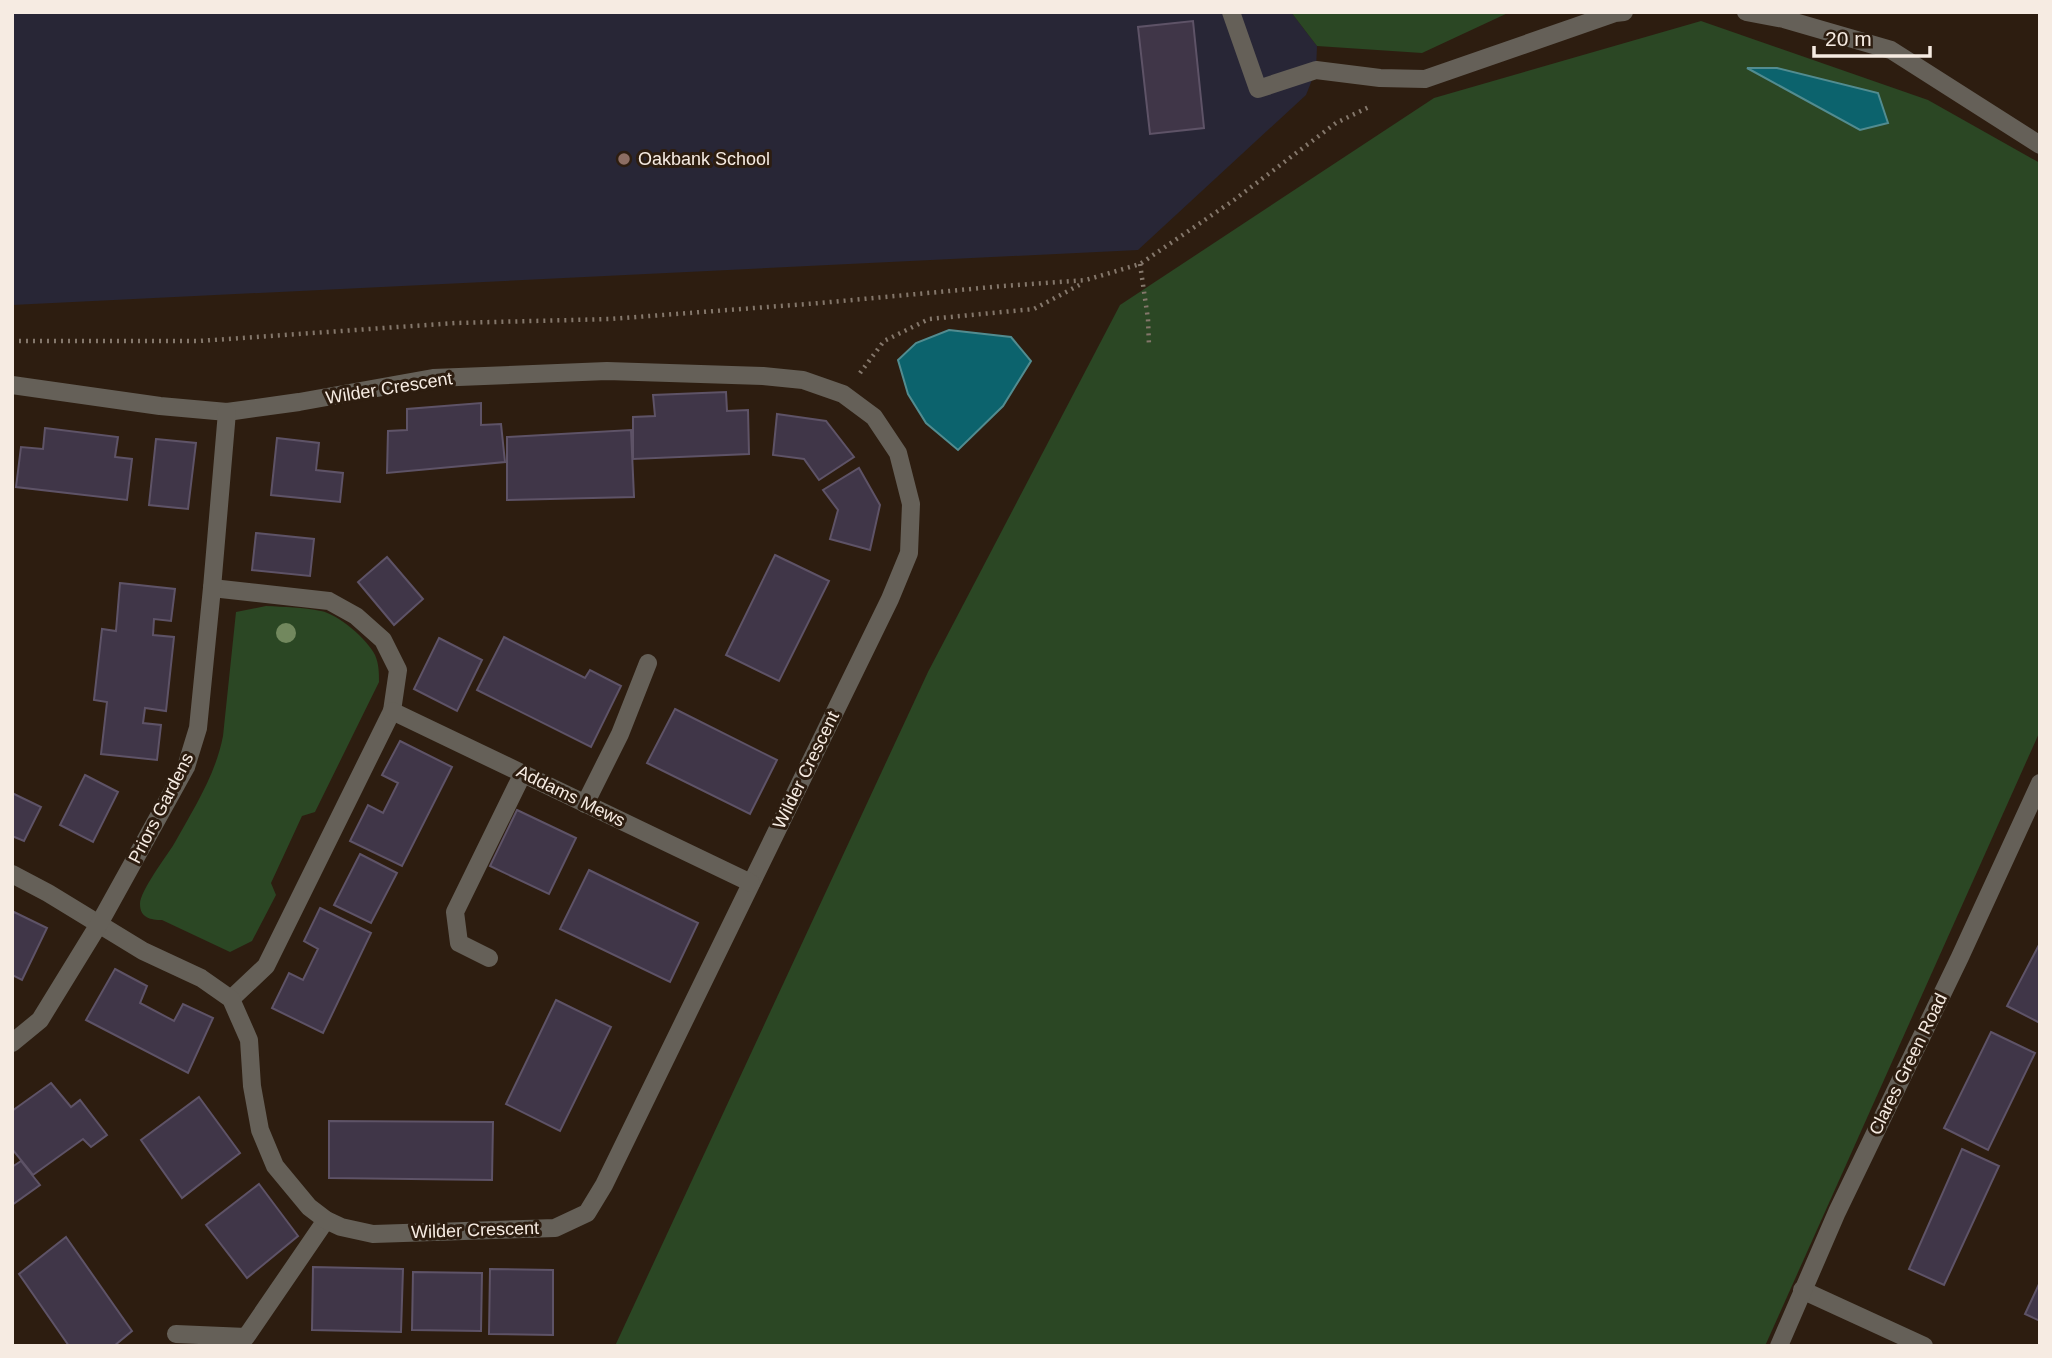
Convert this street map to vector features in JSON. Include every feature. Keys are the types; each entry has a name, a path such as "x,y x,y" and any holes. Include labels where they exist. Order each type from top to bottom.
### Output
{"street":[{"path":"1231,12 1258,89 1316,70 1380,78 1425,79 1624,12"},
{"path":"1746,12 1784,19 1891,50 2040,145"},
{"name":"Wilder Crescent","path":"12,385 160,406 227,412 433,378 607,371 776,377 803,380 844,394 874,417 898,453 911,504 909,554 890,599 604,1185 587,1213 555,1227 373,1234 341,1227 326,1220 309,1207 275,1166 260,1130 252,1086 249,1040 231,999"},
{"name":"Priors Gardens","path":"12,1043 40,1020 99,924 186,767 198,728 227,412"},
{"path":"12,874 48,892 143,951 201,978 231,999 266,966 392,710 398,670 383,640 356,616 329,601 212,588"},
{"path":"585,804 620,734 648,663"},
{"name":"Addams Mews","path":"392,710 751,883"},
{"path":"489,958 460,943 455,912 523,773"},
{"name":"Clares Green Road","path":"1779,1346 1837,1212 1960,957 2040,783"},
{"path":"176,1334 247,1336 326,1220"},
{"path":"1802,1290 1924,1346"}],"path":[{"path":"844,394 884,341 929,319 1034,309 1086,281 1140,264 1234,200 1336,123 1380,101"},
{"path":"1140,264 1149,346"},
{"path":"12,341 199,341 455,323 610,318 1086,281"}],"shaded area":[{"name":"Oakbank School","path":"12,12 1291,12 1317,46 1316,70 1306,95 1138,250 12,305"}],"green space":[{"path":"1291,12 1510,12 1422,53 1317,46"},
{"path":"1701,21 1928,100 2040,163 2040,731 1765,1346 615,1346 928,672 1120,305 1434,98"},
{"path":"266,606 321,611 344,622 366,642 375,655 379,682 315,812 302,816 271,883 276,895 252,941 230,952 162,920 147,917 140,909 140,904 149,883 203,791 220,750 236,612"}],"water":[{"path":"1747,68 1777,68 1878,93 1888,123 1860,130"},
{"path":"949,330 1011,337 1031,361 1003,406 958,450 926,423 908,394 898,360 916,343"}],"building":[{"path":"1193,21 1204,128 1150,134 1138,27"},
{"path":"726,392 727,411 748,410 749,454 633,459 633,417 655,416 653,395"},
{"path":"481,403 481,425 501,424 505,462 387,473 388,431 407,430 407,409"},
{"path":"777,414 826,421 854,457 819,480 804,459 773,455"},
{"path":"45,428 118,437 115,457 132,459 127,500 16,487 21,447 43,449"},
{"path":"631,430 634,497 507,500 507,437"},
{"path":"277,438 319,443 316,470 343,473 340,502 271,495"},
{"path":"156,439 196,443 188,509 149,505"},
{"path":"859,468 880,505 870,550 830,539 838,510 823,490"},
{"path":"256,533 314,539 310,576 252,570"},
{"path":"775,555 829,581 779,681 726,655"},
{"path":"387,557 423,599 394,625 358,582"},
{"path":"120,583 175,589 171,621 154,619 153,635 174,637 166,711 145,708 143,723 161,725 157,760 101,754 107,702 94,700 102,629 116,631"},
{"path":"504,637 585,678 590,670 621,686 591,747 477,690"},
{"path":"439,638 482,660 457,711 414,689"},
{"path":"675,709 777,760 750,814 647,763"},
{"path":"400,741 452,767 402,866 350,841 368,805 383,813 398,783 382,775"},
{"path":"85,775 118,792 93,842 60,825"},
{"path":"12,793 41,807 24,841 12,836"},
{"path":"517,810 576,838 549,894 490,866"},
{"path":"360,854 397,873 371,923 334,905"},
{"path":"589,870 698,923 670,982 560,929"},
{"path":"320,908 371,933 323,1033 272,1008 289,973 303,980 318,949 304,941"},
{"path":"14,912 47,928 22,980 12,975"},
{"path":"2040,943 2040,1023 2007,1006"},
{"path":"115,969 147,986 140,1003 174,1021 183,1004 213,1018 188,1073 86,1020"},
{"path":"556,1000 611,1027 560,1131 506,1104"},
{"path":"1991,1032 2035,1053 1988,1150 1944,1128"},
{"path":"51,1083 71,1107 80,1100 107,1135 91,1147 83,1139 33,1175 12,1149 12,1111"},
{"path":"199,1097 240,1153 182,1198 141,1140"},
{"path":"329,1121 493,1122 492,1180 329,1178"},
{"path":"1962,1149 1999,1166 1944,1285 1909,1269"},
{"path":"21,1161 40,1185 12,1205 12,1167"},
{"path":"259,1184 298,1236 247,1278 206,1225"},
{"path":"66,1237 132,1331 114,1346 69,1346 19,1274"},
{"path":"313,1267 403,1269 401,1332 312,1330"},
{"path":"490,1269 553,1270 553,1335 489,1334"},
{"path":"413,1272 482,1273 481,1331 412,1330"},
{"path":"2040,1282 2040,1321 2025,1314"}],"place":[{"name":"Oakbank School","path":"624,159"}]}
